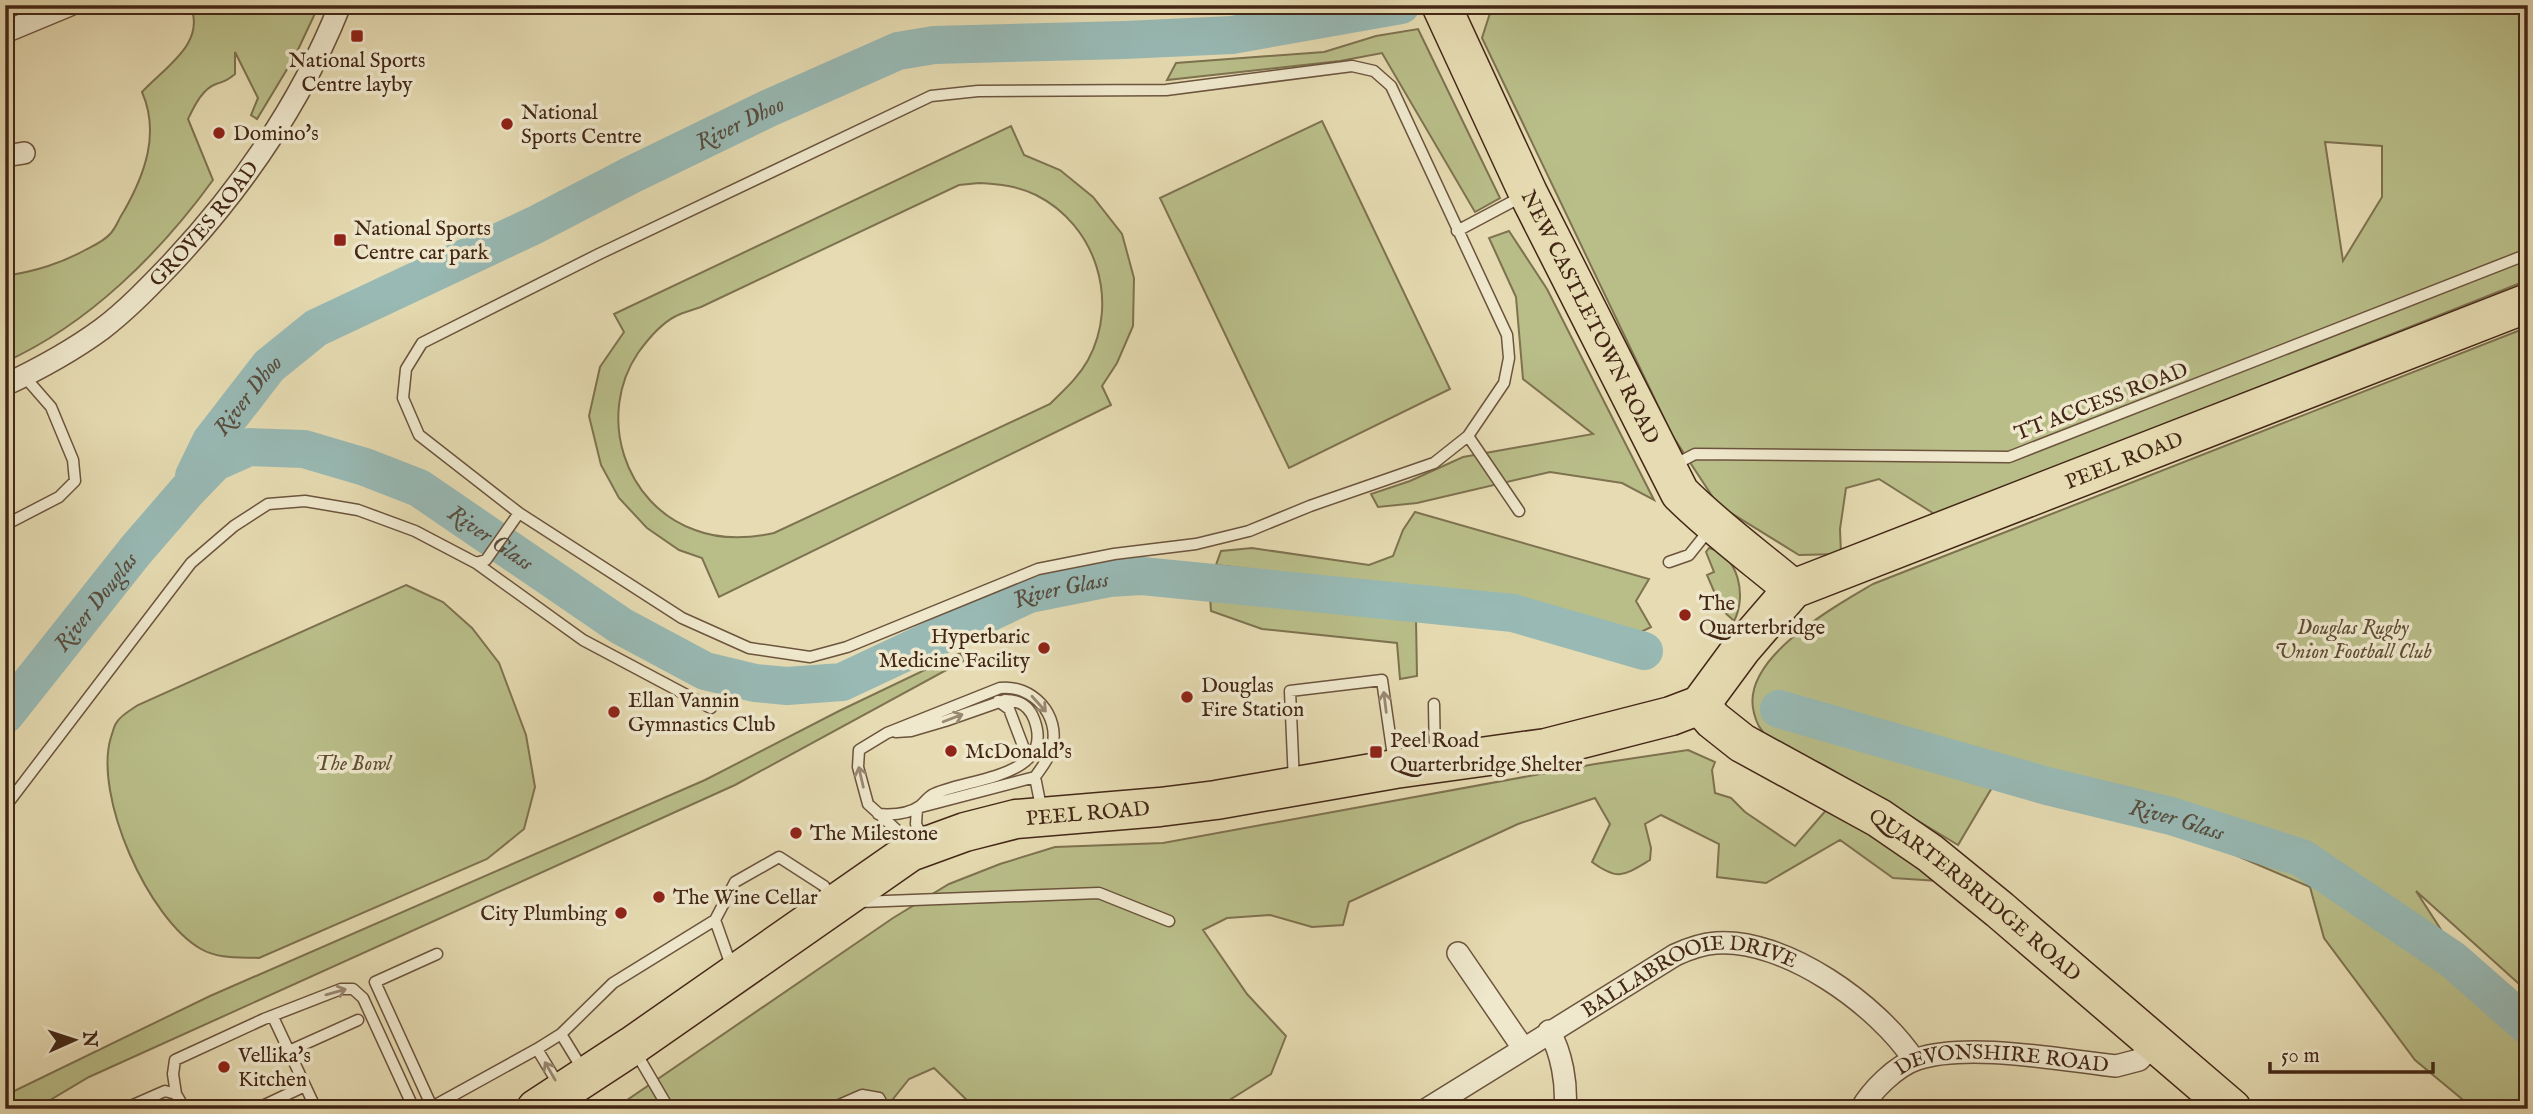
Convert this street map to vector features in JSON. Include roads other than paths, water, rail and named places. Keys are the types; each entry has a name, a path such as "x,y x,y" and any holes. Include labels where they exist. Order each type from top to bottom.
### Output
{"highway":[{"name":"NEW CASTLETOWN ROAD","path":"1440,5 1528,193 1680,493 1713,525 1793,590"},
{"name":"PEEL ROAD","path":"562,1092 918,849 1001,822 1160,807 1295,786 1572,742 1671,716 1704,699 1742,648 1793,590 2528,303"},
{"name":"QUARTERBRIDGE ROAD","path":"1704,699 1713,720 1742,743 1879,818 1930,853 2232,1109"}],"street":[{"path":"5,32 70,5"},
{"name":"GROVES ROAD","path":"15,380 73,349 103,328 130,305 194,239 254,161 287,111 309,72 340,5"},
{"name":"BALLABROOIE DRIVE","path":"1427,1109 1675,955 1692,947 1718,943 1750,946 1802,965 1851,996 1892,1032 1914,1060"},
{"path":"1458,953 1523,1048"},
{"path":"1549,1031 1557,1044 1566,1093 1565,1109"},
{"name":"DEVONSHIRE ROAD","path":"1861,1109 1895,1072 1914,1060 1938,1054 1971,1052 2116,1066 2139,1060 2154,1044"}],"lane":[{"path":"1352,66 1374,71 1391,86 1457,231 1507,335 1509,358 1504,383 1468,436 1434,463 1310,506 1249,531 1196,544 1114,554 1038,569 847,647 810,657 749,648 682,618 517,517 419,435 403,398 406,369 422,343 599,254 931,96 978,91 1167,90 1352,66"},
{"path":"1457,231 1528,193"},
{"name":"TT ACCESS ROAD","path":"1668,468 1695,454 2010,457 2528,254"},
{"path":"5,524 59,498 75,481 73,460 51,407 15,380"},
{"path":"1468,436 1519,511"},
{"path":"5,807 191,563 234,526 268,505 304,501 358,510 415,530 481,562 583,640 711,708"},
{"path":"481,562 517,517"},
{"path":"1669,562 1689,555 1713,525"},
{"path":"1295,786 1290,691 1382,680 1395,769"},
{"path":"878,814 892,815 1035,777 1052,751 1054,741 1044,705 1027,691 1016,687 1000,688 887,733 859,750 858,767 867,804 878,814 898,832 918,849"},
{"path":"887,733 911,731 998,701 1013,700 1023,704 1033,717 1037,729 1037,743 1027,759 1016,769 932,795 917,808 918,849"},
{"path":"998,701 1009,709 1027,759"},
{"path":"1434,704 1434,764"},
{"path":"1035,777 1042,817"},
{"path":"437,954 375,982 432,1107 561,1034 613,983 715,920 735,882 779,857 824,886 836,903 1099,893 1169,922"},
{"path":"715,920 734,975"},
{"path":"185,1109 176,1094 173,1074 175,1060 264,1019 341,989 353,989 363,998 414,1109"},
{"path":"273,1017 316,1109"},
{"path":"289,1051 358,1020"},
{"path":"561,1034 562,1092"},
{"path":"632,1046 669,1109"},
{"path":"537,1049 562,1092"},
{"path":"256,1109 305,1086"},
{"path":"124,1109 165,1091 176,1094"},
{"path":"830,1109 862,1095 878,1098 885,1109"}],"waterway":[{"name":"River Dhoo","path":"194,476 211,441 269,366 316,328 535,225 767,109 898,51 934,45 1232,35 1401,5"},
{"name":"River Glass","path":"5,715 136,550 187,491 215,462 249,447 304,449 365,467 419,488 621,626 705,671 755,683 787,686 842,682 1029,594 1109,578 1142,576 1513,613 1644,651"},
{"name":"River Glass","path":"1779,709 2047,786 2171,816 2302,858 2453,960 2528,1026"}],"place":[{"name":"National Sports Centre layby","path":"357,36"},
{"name":"National Sports Centre","path":"507,124"},
{"name":"Domino's","path":"219,133"},
{"name":"National Sports Centre car park","path":"340,240"},
{"name":"The Quarterbridge","path":"1685,615"},
{"name":"Hyperbaric Medicine Facility","path":"1044,648"},
{"name":"Douglas Fire Station","path":"1187,697"},
{"name":"Ellan Vannin Gymnastics Club","path":"614,712"},
{"name":"McDonald's","path":"951,751"},
{"name":"Peel Road Quarterbridge Shelter","path":"1376,752"},
{"name":"The Milestone","path":"796,833"},
{"name":"The Wine Cellar","path":"659,897"},
{"name":"City Plumbing","path":"621,913"},
{"name":"Vellika's Kitchen","path":"224,1067"}],"water label":[{"name":"River Douglas","path":"96,603"}],"park label":[{"name":"Douglas Rugby Union Football Club","path":"2353,639"},
{"name":"The Bowl","path":"353,763"}]}
